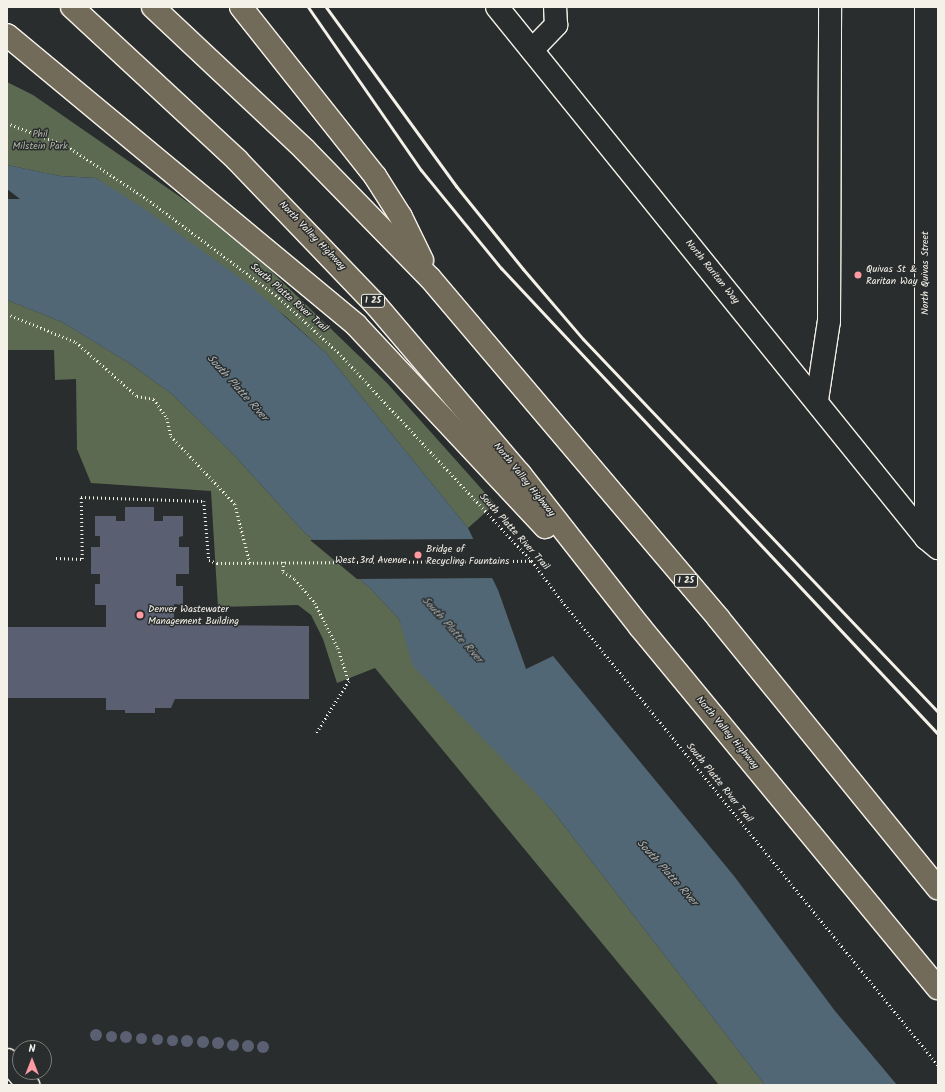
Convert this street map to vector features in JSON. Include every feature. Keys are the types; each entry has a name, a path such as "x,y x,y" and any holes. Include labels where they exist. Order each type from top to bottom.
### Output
{"highway":[{"name":"North Valley Highway","path":"72,7 165,91 346,271 520,474 640,627 938,988"},
{"name":"I 25","path":"153,7 299,144 430,278 719,619 938,888"},
{"path":"241,7 375,176 402,217 430,278"},
{"path":"7,35 356,325 640,627"}],"street":[{"name":"North Raritan Way","path":"497,7 932,543"},
{"path":"532,50 556,25 555,7"},
{"path":"817,400 829,321 830,7"},
{"name":"North Quivas Street","path":"926,7 932,154 932,543"},
{"path":"7,1060 28,1085"}],"path":[{"name":"South Platte River Trail","path":"7,123 66,146 102,168 276,295 341,355 532,561 646,706 938,1065"},
{"path":"7,314 76,342 137,396 154,399 167,418 171,436 235,504 250,563"},
{"name":"West 3rd Avenue","path":"56,558 82,559 81,498 204,501 209,560 250,563 319,561 532,561"},
{"path":"284,562 283,572 295,579 315,603 338,648 349,681 316,734"}],"green space":[{"name":"Phil Milstein Park","path":"7,82 33,95 192,205 267,267 387,383 495,504 468,528 326,353 285,316 96,178 60,176 7,165"},
{"path":"7,300 62,322 129,363 172,394 234,455 305,533 370,588 399,619 406,639 501,755 552,810 765,1085 719,1085 375,668 337,683 323,639 311,615 298,605 218,607 211,491 91,483 77,449 76,379 55,380 54,350 7,350"}],"water":[{"name":"South Platte River","path":"7,165 60,176 96,178 143,208 247,283 326,353 468,528 498,590 526,669 553,656 734,876 835,1011 897,1085 765,1085 552,810 413,666 399,619 370,588 305,533 234,455 172,394 129,363 62,322 7,300 7,199 20,199 7,189"}],"pier":[{"path":"476,539 494,578 357,579 310,540"}],"building":[{"name":"Denver Wastewater Management Building","path":"125,507 154,507 154,521 163,521 163,516 183,516 183,536 179,537 179,547 189,547 189,574 176,574 176,586 183,586 183,605 174,604 174,625 309,626 309,699 175,699 171,708 155,708 155,713 125,713 125,710 106,710 106,698 7,698 7,627 106,627 106,605 95,605 95,584 100,584 100,574 91,574 91,547 100,547 100,536 95,536 95,516 116,516 116,521 125,521"},
{"path":"96,1029 100,1031 102,1035 100,1039 96,1041 92,1039 90,1035 92,1031"},
{"path":"111,1030 115,1032 117,1036 115,1040 111,1042 107,1040 105,1036 107,1032"},
{"path":"124,1031 128,1031 132,1037 128,1043 124,1043 120,1039 120,1035"},
{"path":"141,1032 145,1034 147,1038 145,1042 141,1044 137,1042 135,1038 137,1034"},
{"path":"157,1033 161,1035 163,1039 161,1043 157,1045 153,1043 151,1039 153,1035"},
{"path":"172,1034 176,1036 178,1040 176,1044 172,1046 168,1044 166,1040 168,1036"},
{"path":"187,1035 191,1037 193,1041 191,1045 187,1047 183,1045 181,1041 183,1037"},
{"path":"203,1036 207,1038 209,1042 207,1046 203,1048 199,1046 197,1042 199,1038"},
{"path":"218,1037 222,1039 224,1043 222,1047 218,1049 214,1047 212,1043 214,1039"},
{"path":"233,1039 237,1041 239,1045 237,1049 233,1051 229,1049 227,1045 229,1041"},
{"path":"248,1040 252,1042 254,1046 252,1050 248,1052 244,1050 242,1046 244,1042"},
{"path":"263,1041 267,1043 269,1047 267,1051 263,1053 259,1051 257,1047 259,1043"}],"railway":[{"path":"308,7 421,170 501,268 938,734"},
{"path":"326,7 456,186 523,269 583,339 938,712"}],"place":[{"name":"Quivas St & Raritan Way","path":"858,275"},
{"name":"Bridge of Recycling Fountains","path":"418,555"},
{"name":"Denver Wastewater Management Building","path":"140,615"}]}
